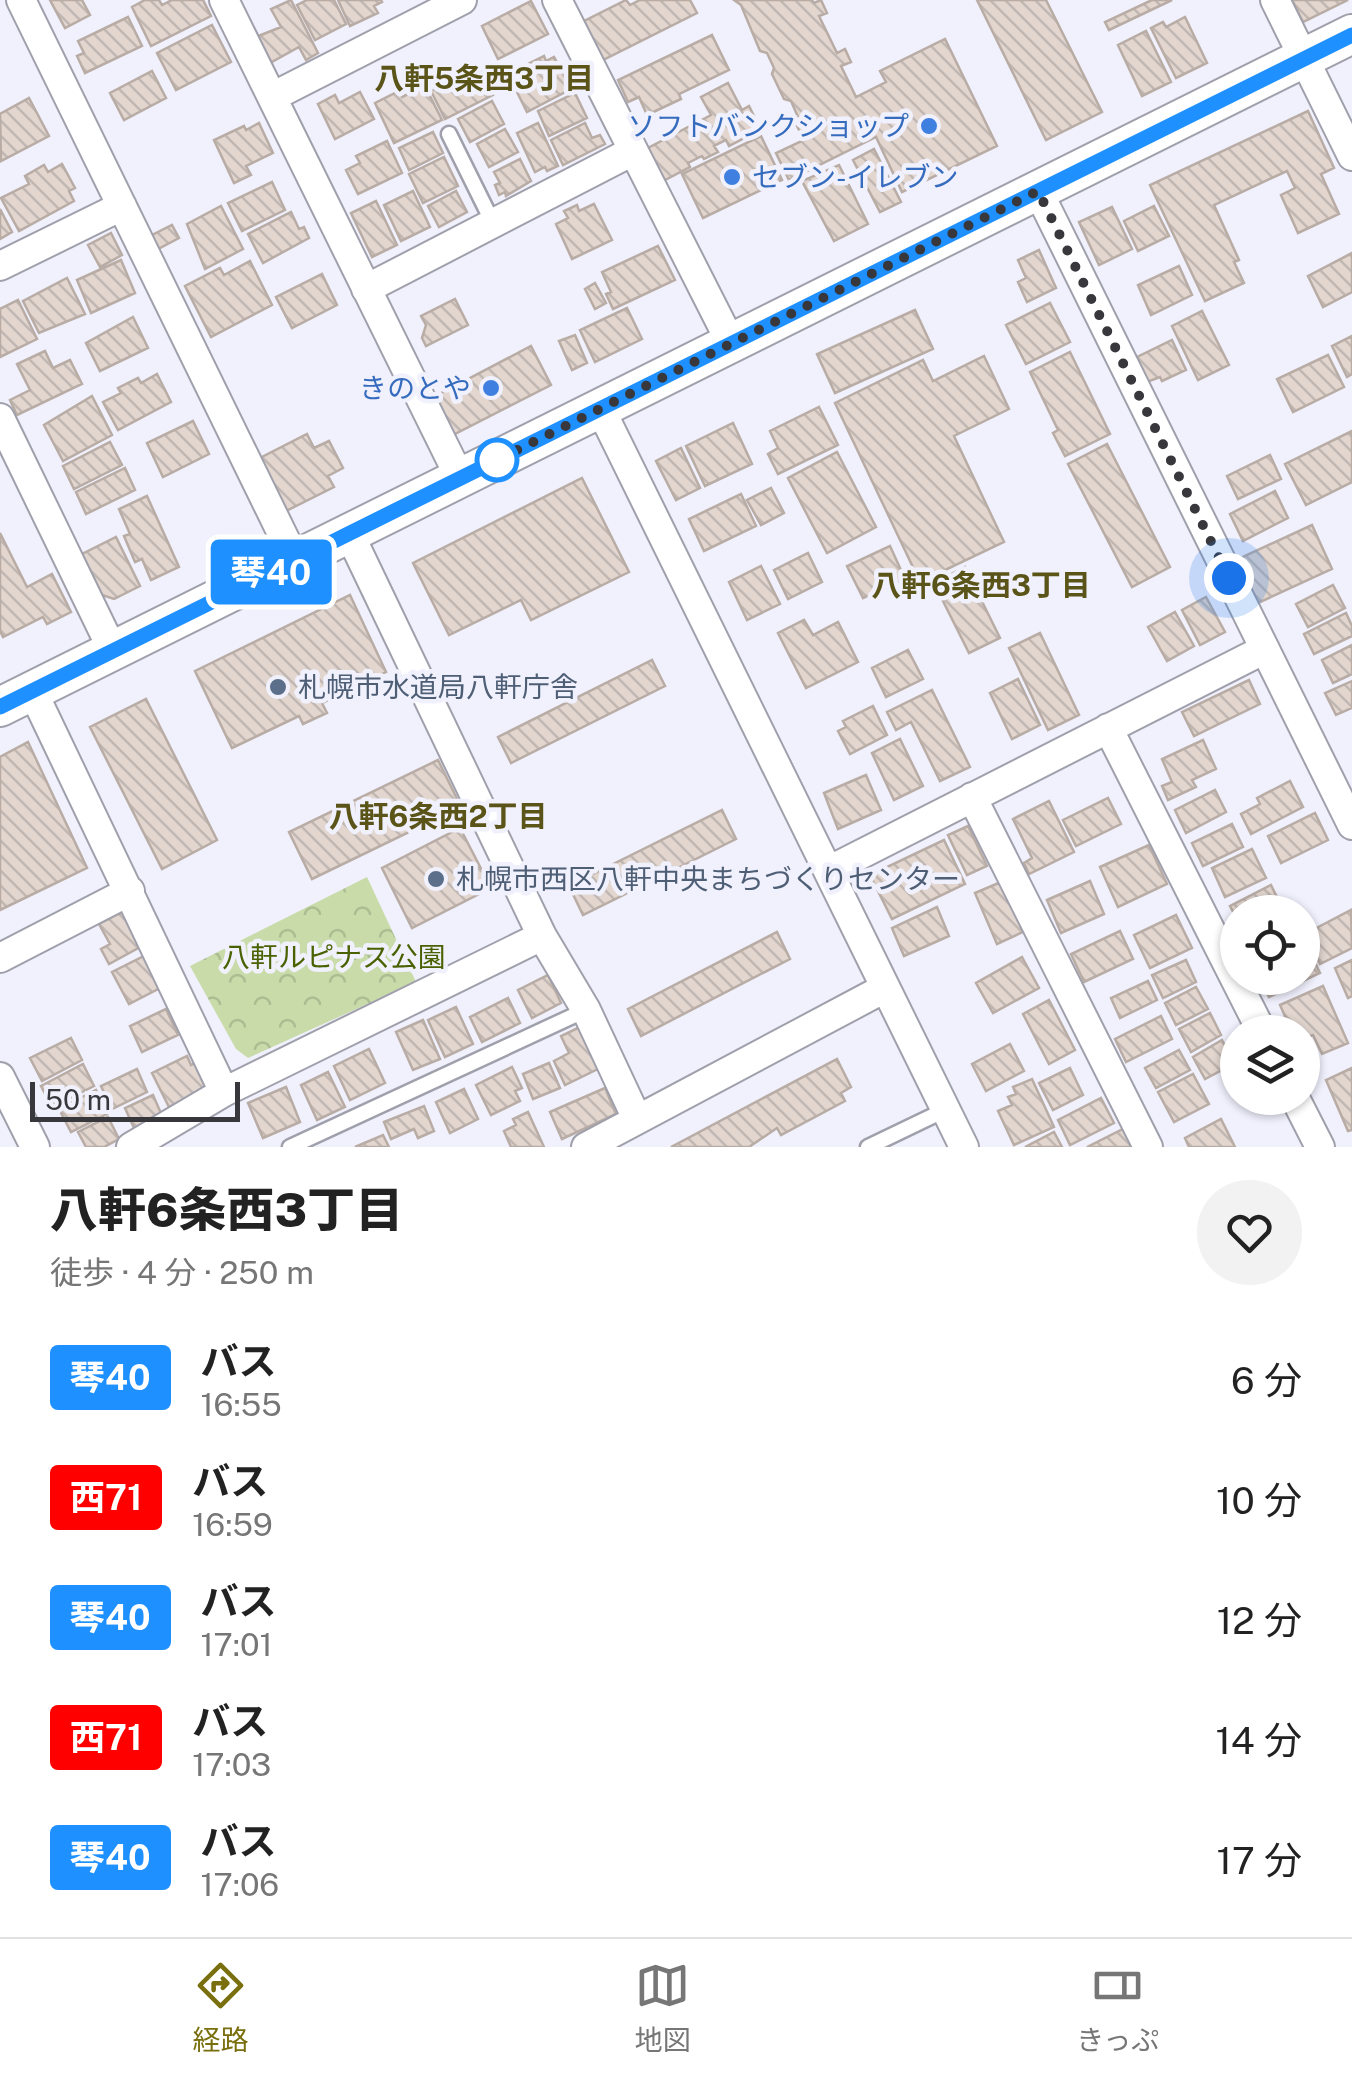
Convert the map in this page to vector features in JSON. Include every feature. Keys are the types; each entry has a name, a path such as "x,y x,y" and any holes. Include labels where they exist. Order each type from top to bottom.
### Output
{"main road":[{"path":"16,699 1352,34"}],"street":[{"path":"21,0 295,560"},
{"path":"224,0 460,478"},
{"path":"272,97 462,0"},
{"path":"557,0 731,344"},
{"path":"1276,0 1352,156"},
{"path":"366,290 633,150"},
{"path":"1038,191 1352,826"},
{"path":"0,266 122,206"},
{"path":"600,408 964,1147"},
{"path":"0,418 113,651"},
{"path":"348,533 542,936 586,1010 638,1118"},
{"path":"828,870 1264,649"},
{"path":"16,699 130,891 224,1092"},
{"path":"1108,728 1253,1015"},
{"path":"972,797 1148,1147"},
{"path":"0,958 130,891"},
{"path":"131,1147 224,1092 542,936"},
{"path":"586,1147 885,988"},
{"path":"0,1077 35,1147"},
{"path":"1304,1115 1320,1147"}],"lane":[{"path":"449,134 493,224"},
{"path":"290,1147 586,1010"},
{"path":"868,1147 945,1110"}],"green space":[{"name":"八軒ルピナス公園","path":"367,877 416,982 248,1058 236,1049 190,966"}],"building":[{"path":"50,0 82,0 90,15 65,28"},
{"path":"145,0 159,0 162,5 172,0 203,0 211,16 151,46 132,7"},
{"path":"291,0 318,53 306,60 299,47 270,63 256,37 281,27 271,9"},
{"path":"307,0 334,0 346,24 315,40 297,5"},
{"path":"338,0 382,2 374,6 378,13 350,26"},
{"path":"626,0 630,5 640,0 690,0 697,13 603,60 584,21"},
{"path":"734,0 821,0 827,13 819,16 837,53 845,49 851,62 841,66 856,97 886,82 880,71 945,39 997,146 902,192 876,137 789,180 776,153 804,140 795,122 798,117 791,101 784,99 772,74 774,68 767,53 760,51 741,5"},
{"path":"977,0 1046,0 1102,112 1046,140"},
{"path":"1152,0 1172,0 1109,30 1105,22"},
{"path":"1292,0 1348,0 1303,22"},
{"path":"531,1 548,34 498,59 482,26"},
{"path":"128,17 142,46 85,73 77,56 84,53 78,41"},
{"path":"1185,17 1207,63 1176,78 1151,28 1163,22 1166,27"},
{"path":"212,25 231,62 176,90 157,53"},
{"path":"1146,31 1171,82 1142,96 1118,45"},
{"path":"712,35 729,70 679,94 681,99 647,115 639,97 628,102 618,80"},
{"path":"544,56 546,61 554,57 571,89 527,112 508,74"},
{"path":"479,67 493,95 445,119 431,91"},
{"path":"152,71 166,98 124,120 110,93"},
{"path":"728,83 742,110 749,106 759,126 752,130 754,133 729,146 726,140 714,146 718,152 688,163 690,167 663,181 646,149 711,115 701,97"},
{"path":"425,86 442,120 394,143 375,103 399,91 402,97"},
{"path":"360,92 374,119 335,139 318,104 335,95 339,103"},
{"path":"575,93 587,118 549,136 538,111"},
{"path":"29,98 49,136 1,161 0,114"},
{"path":"492,101 504,124 470,142 458,119"},
{"path":"1308,111 1334,168 1321,174 1339,214 1298,233 1281,195 1295,188 1287,171 1214,205 1239,260 1234,262 1244,283 1205,301 1150,185"},
{"path":"259,123 273,153 246,166 251,175 234,183 214,140"},
{"path":"538,123 558,166 535,172 517,133"},
{"path":"585,123 592,138 600,135 605,144 563,165 551,140"},
{"path":"505,129 518,152 489,167 477,144"},
{"path":"433,132 443,153 409,170 399,148"},
{"path":"761,136 782,180 703,218 682,174"},
{"path":"387,141 402,173 358,194 346,170 360,163 356,156"},
{"path":"874,149 901,202 880,212 853,160"},
{"path":"444,157 458,186 423,203 409,174"},
{"path":"520,159 531,181 506,196 505,192 499,195 495,185 500,183 494,172"},
{"path":"62,164 75,188 69,191 74,201 19,231 1,198 29,184 25,176 44,165 48,172"},
{"path":"839,165 868,224 834,241 802,181"},
{"path":"272,182 285,210 242,231 228,203"},
{"path":"413,191 430,227 401,241 384,205"},
{"path":"456,191 467,212 439,227 428,206"},
{"path":"376,201 397,245 372,257 351,213"},
{"path":"594,204 612,240 572,259 556,224 568,218 564,211 577,205 579,211"},
{"path":"221,206 243,249 205,269 187,224"},
{"path":"1154,206 1169,236 1138,251 1124,221"},
{"path":"1112,207 1132,249 1099,265 1079,222"},
{"path":"0,209 12,232 0,239"},
{"path":"291,212 299,229 304,227 309,238 263,263 248,234"},
{"path":"172,225 179,238 158,249 152,235"},
{"path":"111,233 122,255 100,267 88,245"},
{"path":"658,246 675,280 613,309 602,272"},
{"path":"1039,250 1056,288 1027,302 1018,282 1026,278 1018,260"},
{"path":"1352,253 1352,292 1323,307 1308,276"},
{"path":"121,260 135,293 91,313 77,280"},
{"path":"250,261 272,305 211,337 185,286 220,268 224,275"},
{"path":"1179,266 1192,295 1151,315 1138,285"},
{"path":"322,274 337,305 292,328 276,297"},
{"path":"67,278 85,314 39,333 23,301"},
{"path":"595,283 606,303 595,309 585,289"},
{"path":"455,299 468,325 426,346 422,338 426,325 421,316"},
{"path":"18,300 37,339 0,357 0,309"},
{"path":"1050,303 1070,342 1026,364 1006,325"},
{"path":"627,308 642,339 595,362 580,330"},
{"path":"915,310 933,349 835,393 817,354"},
{"path":"1202,311 1229,365 1198,380 1172,326"},
{"path":"133,317 148,348 100,371 86,343"},
{"path":"575,335 587,363 572,370 559,341"},
{"path":"1352,336 1352,374 1347,377 1332,346"},
{"path":"1172,340 1186,370 1162,381 1160,377 1147,382 1135,358"},
{"path":"531,346 551,385 447,438 428,400"},
{"path":"45,351 53,368 70,360 82,384 17,415 10,400 30,390 17,364"},
{"path":"1070,352 1110,434 1065,456 1053,433 1058,430 1030,372"},
{"path":"1328,355 1344,387 1293,412 1277,379"},
{"path":"984,356 1009,409 954,436 1004,542 920,582 835,403 923,360 933,381"},
{"path":"157,374 171,402 118,430 103,402 121,393 118,388 138,378 141,383"},
{"path":"92,396 112,435 63,461 44,425"},
{"path":"819,407 838,445 778,474 768,454 778,448 770,431"},
{"path":"193,421 209,454 163,477 147,443"},
{"path":"733,423 752,464 705,486 686,446"},
{"path":"1352,431 1352,482 1306,505 1285,464"},
{"path":"307,434 314,448 329,441 343,468 328,476 334,487 286,511 279,508 256,460"},
{"path":"110,442 122,465 74,489 63,466"},
{"path":"1107,444 1170,567 1132,587 1068,464"},
{"path":"681,448 700,488 676,500 656,461"},
{"path":"837,452 876,527 827,553 788,478"},
{"path":"1270,455 1281,479 1238,499 1227,476"},
{"path":"125,468 135,490 86,514 76,492"},
{"path":"582,478 629,572 531,620 521,600 449,635 413,563"},
{"path":"771,488 784,513 761,525 747,500"},
{"path":"1275,491 1288,518 1243,541 1230,514"},
{"path":"741,494 756,526 704,551 689,519"},
{"path":"147,496 179,567 151,580 142,559 135,562 124,536 130,534 119,509"},
{"path":"1312,525 1332,569 1258,603 1238,559"},
{"path":"0,533 27,587 52,574 71,612 47,624 43,617 3,637"},
{"path":"116,537 140,586 114,599 102,595 82,554"},
{"path":"890,546 905,579 863,598 847,566"},
{"path":"808,553 822,582 788,599 774,570"},
{"path":"761,566 780,604 747,620 729,582"},
{"path":"965,567 1000,638 969,653 934,583"},
{"path":"1333,585 1345,608 1308,627 1296,604"},
{"name":"札幌市水道局八軒庁舎","path":"350,595 386,672 322,703 327,713 303,724 299,716 232,748 195,671"},
{"path":"1206,597 1225,632 1200,645 1182,610"},
{"path":"1175,612 1194,646 1167,661 1148,627"},
{"path":"1346,613 1352,636 1314,654 1304,634"},
{"path":"804,620 813,635 838,622 858,662 806,688 778,633"},
{"path":"1040,633 1079,715 1048,730 1009,648"},
{"path":"1352,645 1352,674 1333,683 1322,660"},
{"path":"908,650 923,679 886,697 872,668"},
{"path":"652,660 665,686 511,763 498,737"},
{"path":"1018,679 1040,725 1012,739 990,693"},
{"path":"1249,680 1260,704 1194,736 1182,712"},
{"path":"1352,681 1352,708 1336,715 1325,693"},
{"path":"932,690 970,767 940,781 911,722 896,730 887,712"},
{"path":"146,699 217,840 162,869 90,727"},
{"path":"873,706 887,735 850,754 838,731 846,727 843,721"},
{"path":"900,739 923,786 894,800 872,753"},
{"path":"1203,740 1216,769 1192,780 1196,787 1168,800 1162,786 1172,782 1162,759"},
{"path":"28,742 87,868 0,910 0,757"},
{"path":"438,760 461,807 312,879 289,832"},
{"path":"866,775 881,810 838,829 824,793"},
{"path":"1290,781 1303,807 1251,834 1241,814 1260,804 1257,798"},
{"path":"1215,790 1226,812 1186,833 1175,810"},
{"path":"1108,798 1121,824 1076,846 1063,820"},
{"path":"1049,801 1074,852 1029,874 1024,863 1032,858 1013,819"},
{"path":"722,810 736,839 583,915 569,886"},
{"path":"1315,813 1328,840 1281,863 1268,836"},
{"path":"1232,824 1243,847 1203,866 1192,843"},
{"path":"968,826 987,866 967,875 948,835"},
{"path":"460,828 491,888 412,928 382,868"},
{"path":"944,840 965,884 892,919 870,875"},
{"path":"1149,845 1167,884 1118,907 1100,867"},
{"path":"1252,849 1266,878 1224,895 1212,868"},
{"path":"1090,881 1104,914 1061,933 1047,900"},
{"path":"1001,882 1023,932 997,944 975,893"},
{"path":"1271,885 1276,895 1251,895"},
{"path":"937,907 949,936 904,956 892,928"},
{"path":"1351,910 1352,948 1320,964 1320,926"},
{"path":"124,911 142,946 109,964 101,949 110,944 99,924"},
{"path":"1176,915 1192,948 1150,968 1134,935"},
{"path":"1120,931 1133,959 1084,982 1071,954"},
{"path":"777,932 790,959 641,1036 628,1009"},
{"path":"148,954 164,986 129,1004 112,972"},
{"path":"1022,957 1039,988 993,1013 976,983"},
{"path":"1186,960 1196,982 1163,998 1152,975"},
{"path":"1352,960 1352,996 1348,998 1335,968"},
{"path":"548,975 561,1003 532,1018 518,990"},
{"path":"1148,981 1157,1000 1120,1018 1111,998"},
{"path":"1323,986 1348,1043 1322,1054 1320,1015 1284,1015 1280,1005 1303,995 1320,995"},
{"path":"1196,987 1208,1009 1176,1025 1165,1003"},
{"path":"508,998 520,1023 482,1042 470,1017"},
{"path":"1049,1000 1075,1050 1049,1064 1023,1014"},
{"path":"456,1007 473,1044 445,1057 428,1020"},
{"path":"166,1009 178,1035 142,1052 130,1026"},
{"path":"1210,1013 1220,1036 1191,1052 1179,1029"},
{"path":"1161,1016 1172,1039 1126,1062 1115,1039"},
{"path":"423,1020 440,1059 413,1070 396,1032"},
{"path":"580,1027 600,1068 565,1085 554,1061 569,1053 561,1036"},
{"path":"71,1038 82,1060 42,1081 30,1058"},
{"path":"1220,1041 1220,1071 1205,1079 1193,1057"},
{"path":"1010,1044 1024,1071 986,1091 972,1064"},
{"path":"369,1049 385,1083 350,1100 334,1066"},
{"path":"1179,1050 1190,1070 1156,1088 1145,1068"},
{"path":"187,1056 191,1065 195,1063 207,1088 169,1107 152,1073"},
{"path":"837,1059 851,1087 841,1093 845,1101 781,1135 777,1128 749,1147 671,1147"},
{"path":"549,1063 560,1088 533,1099 523,1074"},
{"path":"83,1064 94,1086 52,1107 41,1086"},
{"path":"512,1067 522,1088 515,1091 520,1101 491,1115 476,1085"},
{"path":"1070,1068 1083,1095 1053,1110 1039,1083"},
{"path":"1352,1068 1352,1130 1348,1131 1326,1080"},
{"path":"137,1069 147,1092 112,1109 101,1086"},
{"path":"328,1072 345,1107 317,1120 301,1085"},
{"path":"1193,1074 1209,1104 1174,1122 1158,1092"},
{"path":"1032,1079 1054,1127 1014,1145 998,1111 1012,1105 1008,1097 1016,1094 1013,1087"},
{"path":"286,1087 300,1122 263,1138 248,1103"},
{"path":"605,1088 616,1114 562,1139 550,1112"},
{"path":"464,1089 478,1119 450,1133 436,1102"},
{"path":"96,1090 107,1114 71,1132 59,1109"},
{"path":"153,1095 163,1118 135,1130 125,1108"},
{"path":"1101,1098 1114,1123 1070,1145 1058,1120"},
{"path":"424,1106 434,1131 418,1138 414,1129 391,1139 384,1122"},
{"path":"528,1112 544,1147 511,1147 504,1131 516,1125 513,1119"},
{"path":"108,1117 119,1139 104,1147 86,1147 78,1132"},
{"path":"1221,1119 1235,1147 1189,1147 1185,1138"},
{"path":"1123,1129 1132,1147 1087,1147"},
{"path":"1054,1132 1062,1147 1025,1147"},
{"path":"383,1135 389,1147 355,1147"}],"bus line":[{"name":"琴40","path":"0,707 1352,35"}],"place":[{"name":"ソフトバンクショップ","path":"929,126"},
{"name":"セブン-イレブン","path":"732,177"},
{"name":"きのとや","path":"491,388"},
{"name":"札幌市水道局八軒庁舎","path":"278,687"},
{"name":"札幌市西区八軒中央まちづくりセンター","path":"436,879"}],"district":[{"name":"八軒5条西3丁目","path":"484,79"},
{"name":"八軒6条西3丁目","path":"981,586"},
{"name":"八軒6条西2丁目","path":"438,817"}],"route":[{"path":"497,460 491,463 1038,191 1229,578"}]}
